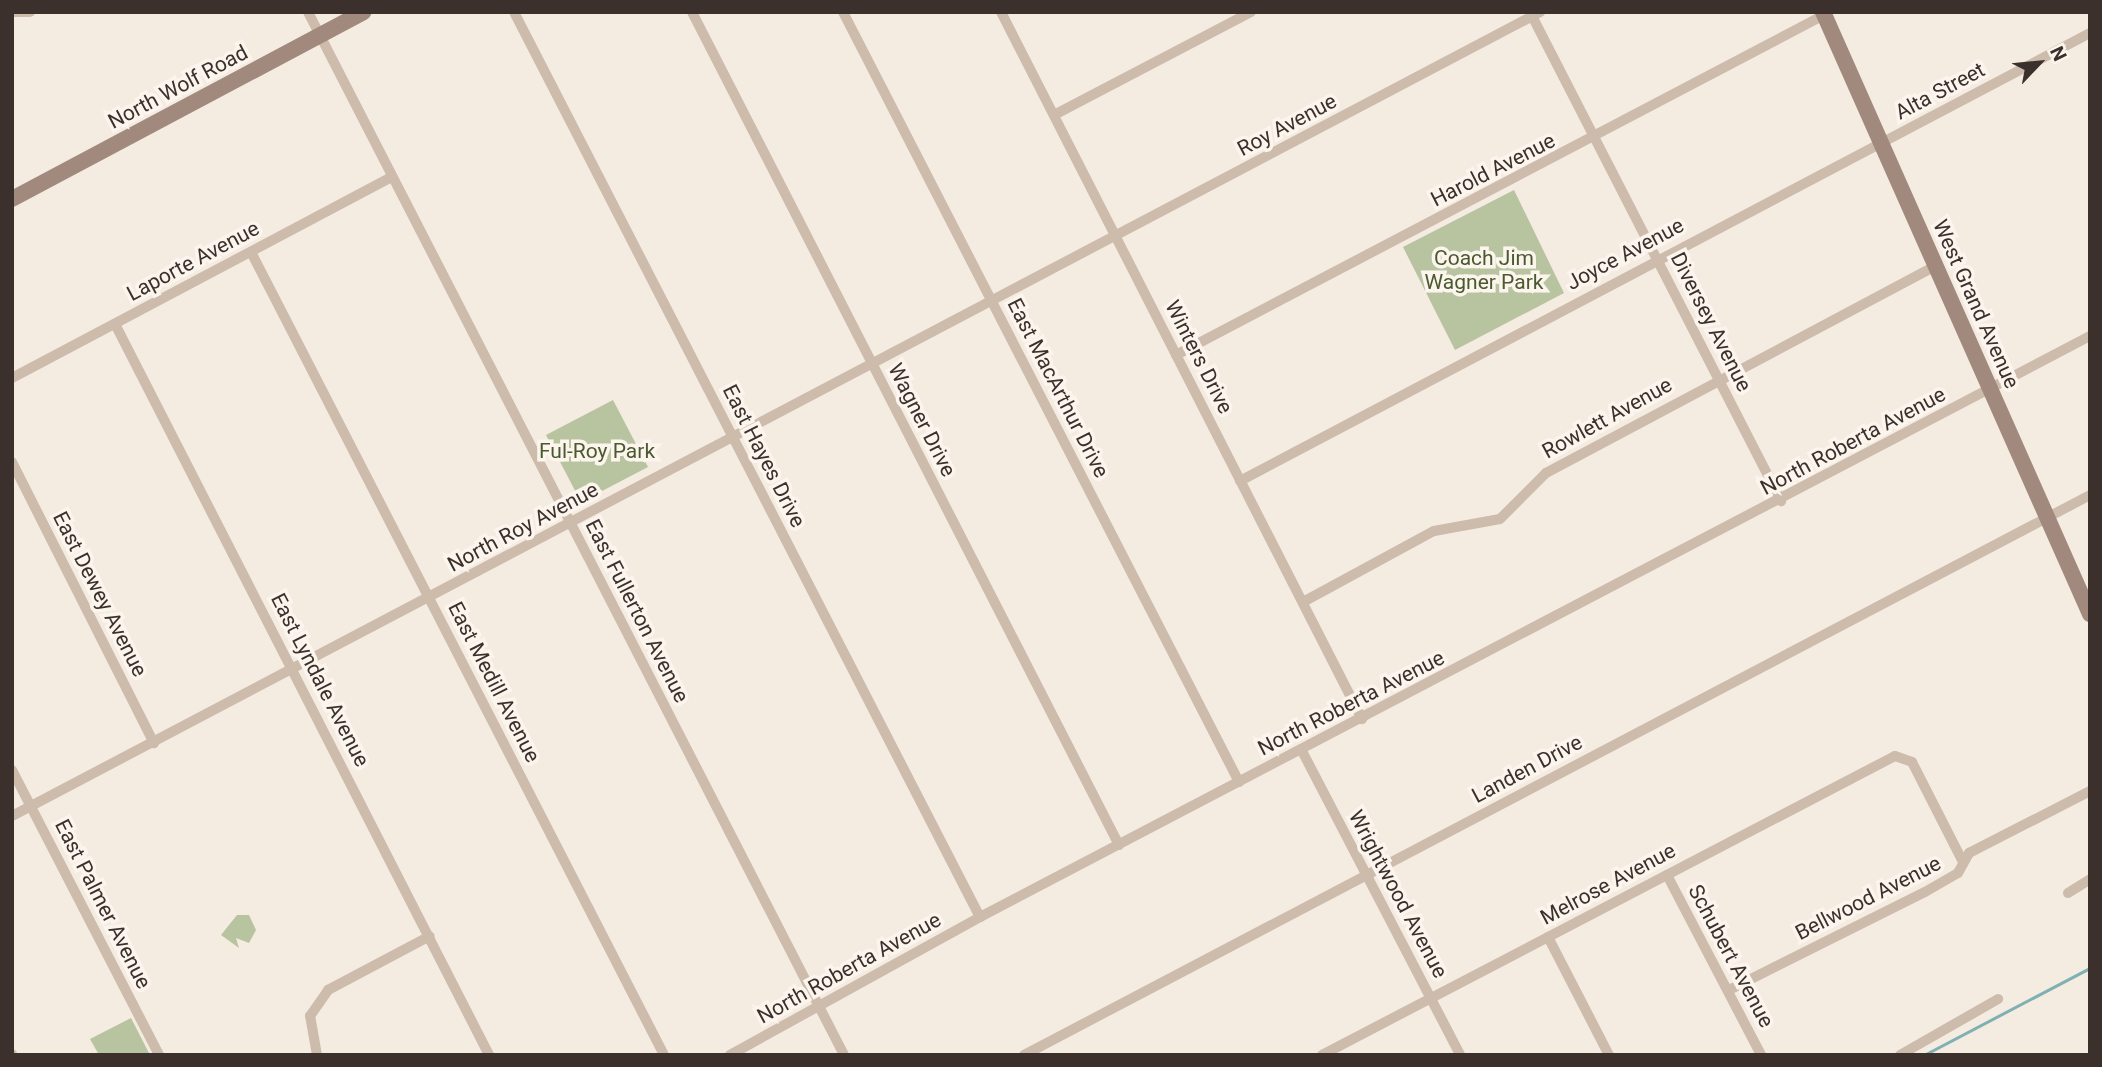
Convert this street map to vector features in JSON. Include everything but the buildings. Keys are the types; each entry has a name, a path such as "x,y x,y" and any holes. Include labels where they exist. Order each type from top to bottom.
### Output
{"main road":[{"name":"North Wolf Road","path":"12,199 363,12"},
{"name":"West Grand Avenue","path":"1824,13 2090,614"}],"street":[{"path":"15,13 30,12"},
{"name":"East Fullerton Avenue","path":"308,12 844,1055"},
{"name":"East Hayes Drive","path":"514,12 980,917"},
{"name":"Wagner Drive","path":"692,12 1119,845"},
{"name":"East MacArthur Drive","path":"843,12 1239,782"},
{"name":"Winters Drive","path":"1001,12 1362,719"},
{"path":"1054,116 1251,12"},
{"name":"Harold Avenue","path":"1176,355 1595,139 1824,13"},
{"name":"Diversey Avenue","path":"1534,14 1595,139 1781,501"},
{"name":"Roy Avenue","path":"1052,272 1534,14"},
{"name":"Alta Street","path":"1882,143 2090,33"},
{"name":"Joyce Avenue","path":"1240,481 1656,258 1882,143"},
{"name":"Laporte Avenue","path":"12,378 392,177"},
{"name":"East Medill Avenue","path":"251,252 664,1055"},
{"name":"Rowlett Avenue","path":"1303,602 1434,531 1500,519 1546,473 1936,266"},
{"name":"North Roy Avenue","path":"12,816 1052,272"},
{"name":"East Lyndale Avenue","path":"115,324 489,1055"},
{"name":"North Roberta Avenue","path":"730,1055 980,917 1781,501 2090,336"},
{"name":"East Dewey Avenue","path":"12,462 154,743"},
{"name":"Landen Drive","path":"1024,1055 2090,495"},
{"name":"Wrightwood Avenue","path":"1302,751 1460,1055"},
{"name":"Melrose Avenue","path":"1322,1055 1895,756 1912,762 1963,862"},
{"name":"East Palmer Avenue","path":"12,770 159,1055"},
{"name":"Bellwood Avenue","path":"1729,990 1925,892 1958,873 1969,853 2090,791"},
{"name":"Schubert Avenue","path":"1667,876 1761,1055"},
{"path":"2068,893 2090,879"},
{"path":"317,1055 310,1016 328,990 430,936"},
{"path":"1548,937 1609,1055"},
{"path":"1900,1055 1998,999"}],"green space":[{"name":"Coach Jim Wagner Park","path":"1514,190 1564,293 1455,350 1403,247"},
{"name":"Ful-Roy Park","path":"613,400 648,467 581,502 546,435"},
{"path":"237,915 249,915 256,930 249,943 236,938 239,948 221,935"},
{"path":"131,1018 150,1055 99,1055 90,1039"}],"waterway":[{"path":"1924,1055 2090,968"}]}
